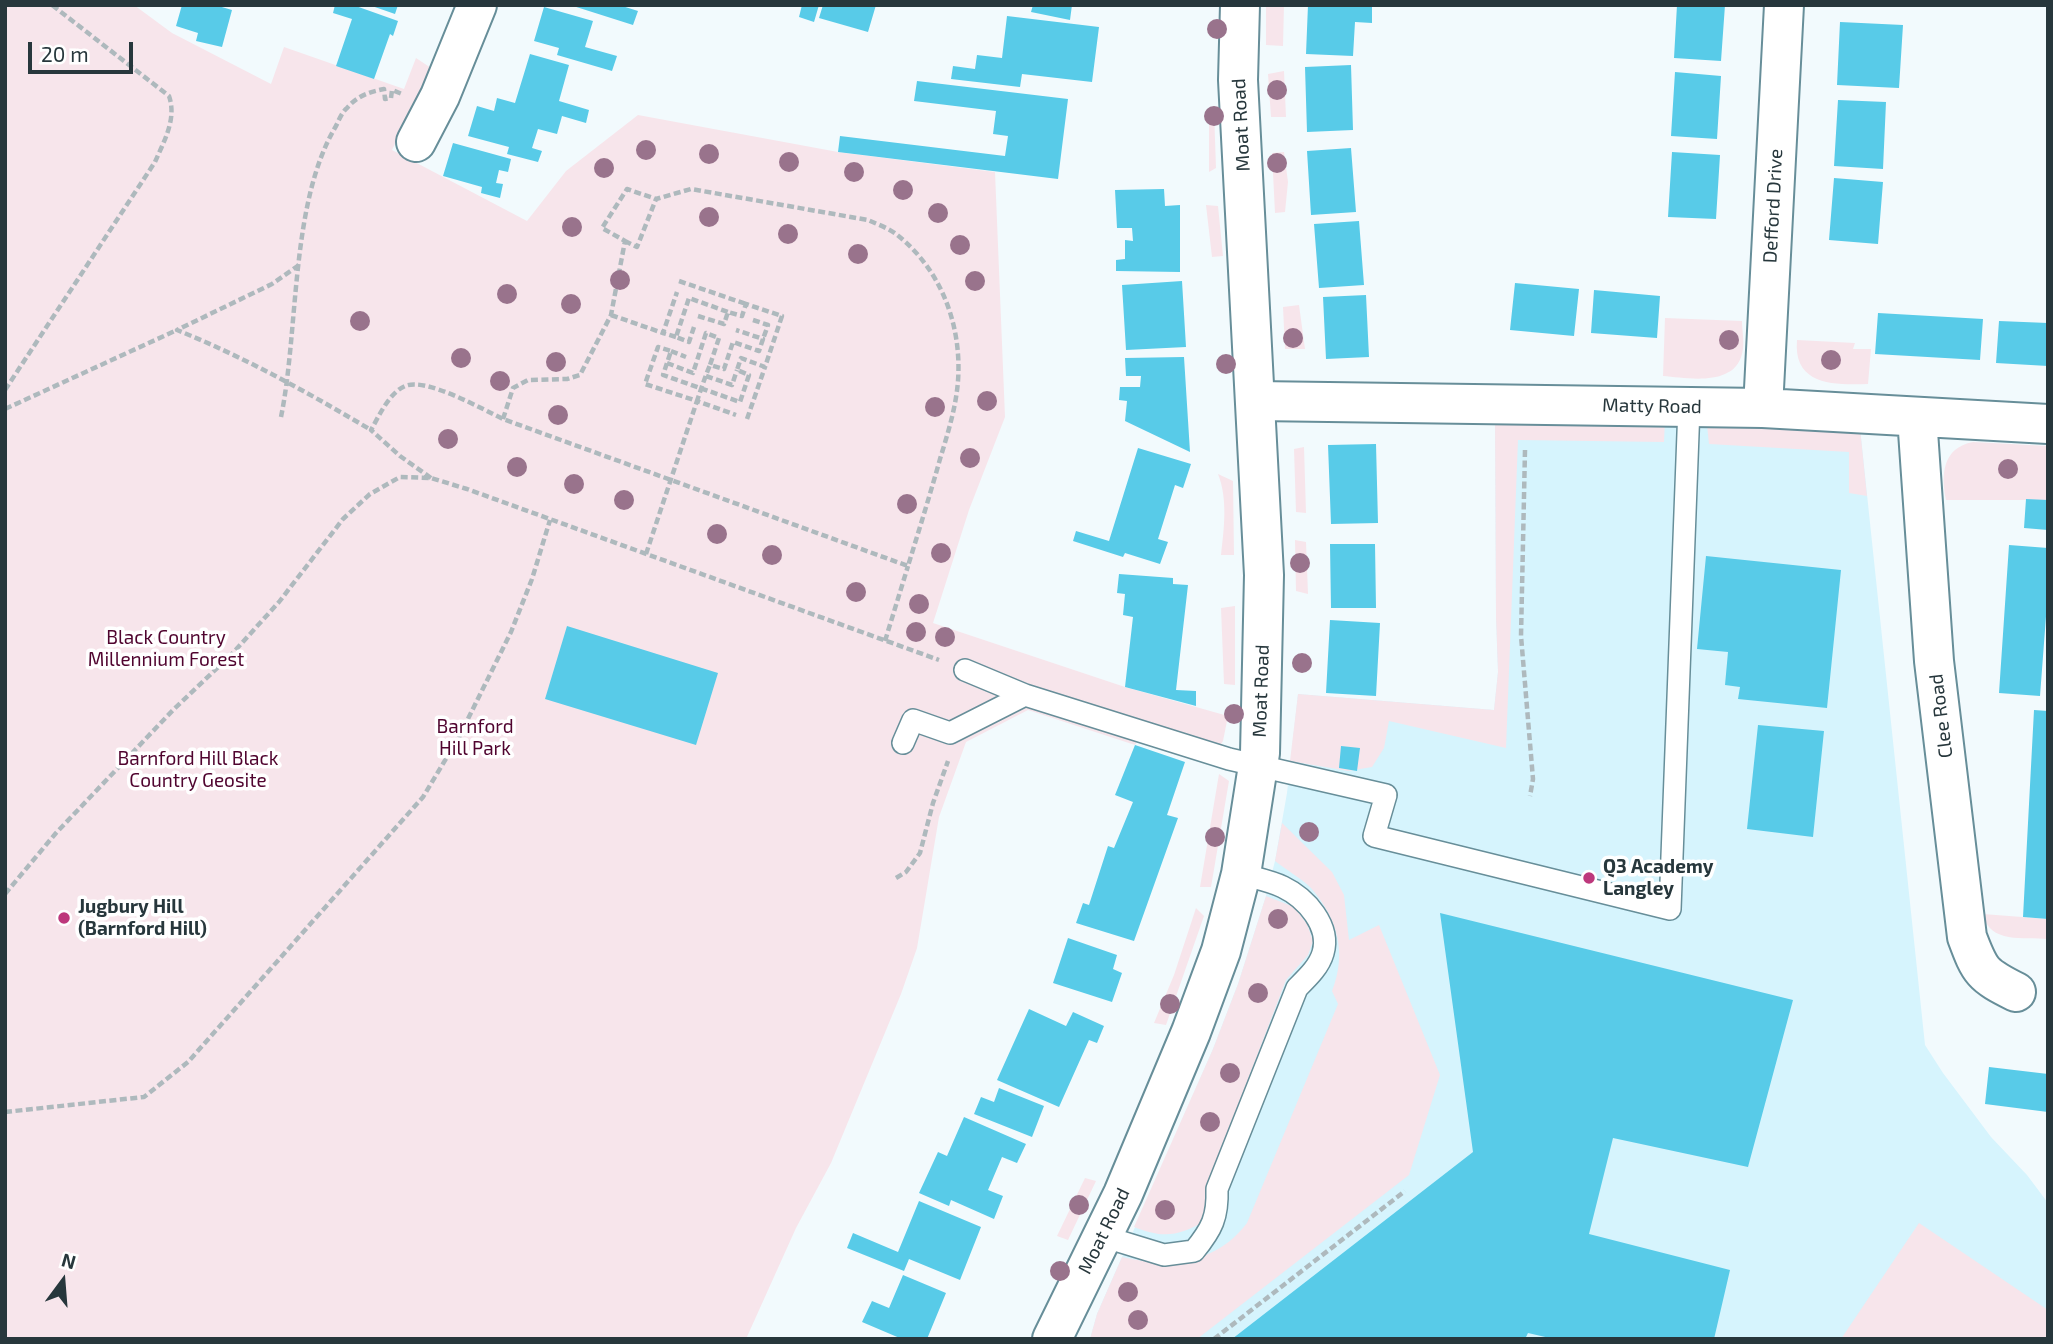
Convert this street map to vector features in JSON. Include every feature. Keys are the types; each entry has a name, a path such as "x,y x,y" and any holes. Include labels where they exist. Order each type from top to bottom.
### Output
{"street":[{"path":"416,142 445,84 477,5"},
{"name":"Moat Road","path":"1052,1339 1128,1182 1191,1032 1221,951 1241,874 1258,766 1264,575 1238,80 1240,5"},
{"name":"Defford Drive","path":"1763,408 1784,5"},
{"name":"Matty Road","path":"1256,401 1763,408 2048,424"},
{"name":"Clee Road","path":"1917,417 1934,661 1967,937 1976,962 1990,979 2016,992"}],"lane":[{"path":"965,670 1025,695 1258,766 1386,795 1374,836 1670,909 1689,407"},
{"path":"904,743 913,720 950,733 1025,695"},
{"path":"1102,1236 1164,1255 1194,1251 1208,1234 1218,1210 1217,1189 1297,988 1312,973 1324,952 1322,925 1305,903 1284,888 1241,874"}],"path":[{"path":"5,390 155,162 166,138 174,109 169,96 52,5"},
{"path":"282,417 289,381 299,265 310,192 326,141 346,108 365,93 384,89 385,99 391,98 393,90 407,97"},
{"path":"656,199 637,247 603,229 627,190 656,199 691,188 868,220 901,239 916,252 935,278 949,305 957,340 958,379 952,417 885,641"},
{"path":"503,419 513,388 528,380 567,379 580,375 611,315 625,241"},
{"path":"5,409 272,284 299,265"},
{"path":"679,281 782,316 747,419"},
{"path":"663,333 677,292"},
{"path":"676,337 689,298 742,316 747,304"},
{"path":"698,316 724,324 728,312"},
{"path":"611,315 689,342 694,327"},
{"path":"710,365 724,369 733,342 759,351 768,325 753,320"},
{"path":"177,330 289,381 371,430 400,456 431,478"},
{"path":"736,330 763,339"},
{"path":"646,554 719,338 706,333 693,373 667,363"},
{"path":"686,356 658,347 645,384 736,415"},
{"path":"671,351 663,375 740,402 749,375 737,370"},
{"path":"706,376 732,385 741,358 765,367"},
{"path":"371,430 386,405 407,385 441,390 503,419 908,566"},
{"path":"1525,450 1521,636 1533,779 1530,796"},
{"path":"5,894 56,833 263,620 343,519 370,494 400,477 431,478 467,489 965,670"},
{"path":"5,1112 144,1097 188,1062 423,797 459,737 511,632 532,579 550,520"},
{"path":"1214,1339 1405,1191"}],"shaded area":[{"name":"Q3 Academy Langley","path":"1495,418 1860,428 1925,1045 1991,1137 2027,1175 2048,1203 2048,1339 1090,1339 1097,1314 1213,1049 1238,984 1275,861 1287,793 1298,694 1494,710 1498,672"}],"green space":[{"name":"Barnford Hill Park","path":"5,5 134,5 172,33 271,84 284,47 404,89 416,58 431,68 392,150 527,221 566,171 638,115 838,152 995,172 1005,417 969,510 933,623 1125,687 1228,716 1223,741 1210,764 1138,739 1135,745 1028,710 966,742 939,817 917,948 901,994 831,1163 796,1228 746,1339 5,1339"},
{"path":"1266,5 1284,5 1283,46 1266,45"},
{"path":"1284,71 1286,117 1271,117 1268,74"},
{"path":"1209,109 1214,110 1216,168 1209,172"},
{"path":"1284,152 1288,182 1285,212 1275,213 1272,153"},
{"path":"1206,205 1218,206 1223,256 1212,257"},
{"path":"1299,305 1305,349 1285,349 1283,307"},
{"path":"1665,318 1742,321 1743,350 1737,365 1730,372 1708,378 1663,376"},
{"path":"1797,340 1855,343 1853,349 1871,349 1868,384 1830,383 1809,374 1798,355"},
{"path":"1495,418 1665,419 1664,442 1518,440 1506,748 1389,721 1384,748 1372,767 1348,771 1290,761 1298,694 1494,710 1498,672"},
{"path":"1707,425 1860,428 1867,496 1849,493 1849,452 1709,444"},
{"path":"1973,442 2048,446 2048,500 1946,500 1946,464 1955,450"},
{"path":"1304,447 1306,513 1296,512 1294,449"},
{"path":"1218,474 1233,481 1234,555 1221,555 1224,504"},
{"path":"1295,540 1306,542 1308,594 1296,591"},
{"path":"1235,606 1235,685 1224,684 1221,608"},
{"path":"1219,774 1229,781 1211,887 1200,887"},
{"path":"1282,823 1332,872 1344,895 1349,940 1379,925 1440,1075 1409,1175 1197,1339 1090,1339 1097,1314 1122,1257 1157,1262 1190,1260 1221,1248 1247,1223 1338,1004 1332,991 1339,963 1333,924 1311,888 1275,861"},
{"path":"1266,896 1294,907 1307,924 1313,941 1308,955 1286,980 1205,1192 1207,1220 1188,1230 1171,1234 1154,1233 1134,1227 1213,1049 1238,984"},
{"path":"1196,908 1204,916 1166,1025 1154,1023 1174,975"},
{"path":"1983,914 2048,919 2048,939 2000,935 1987,924"},
{"path":"1085,1178 1096,1181 1068,1240 1057,1236"},
{"path":"1919,1223 2048,1310 2048,1339 1841,1339"}],"building":[{"path":"182,5 215,5 232,10 222,47 196,41 198,33 176,26"},
{"path":"335,5 353,5 398,21 393,36 390,34 374,79 336,66 352,19 333,13"},
{"path":"369,5 398,5 395,14"},
{"path":"570,5 619,5 638,11 633,25"},
{"path":"802,5 819,5 814,22 799,17"},
{"path":"823,5 876,5 868,32 819,18"},
{"path":"1033,5 1072,5 1070,20 1031,12"},
{"path":"1308,5 1372,5 1372,23 1355,22 1353,56 1306,54"},
{"path":"1677,5 1725,5 1721,61 1674,58"},
{"path":"544,7 593,21 585,47 617,56 612,71 557,55 559,48 534,41"},
{"path":"1007,16 1099,27 1092,82 1022,74 1020,87 951,79 953,66 975,69 977,55 1002,58"},
{"path":"1840,22 1903,25 1899,88 1837,85"},
{"path":"530,54 569,65 559,101 589,110 586,123 562,116 557,134 538,129 532,148 542,151 538,162 507,154 509,147 468,136 477,106 494,111 497,98 515,103"},
{"path":"1351,65 1353,130 1307,132 1305,67"},
{"path":"1675,72 1721,76 1717,139 1671,136"},
{"path":"917,81 1068,99 1058,179 838,152 840,136 1005,156 1008,136 993,134 996,111 914,101"},
{"path":"1838,100 1886,102 1883,169 1834,166"},
{"path":"453,143 511,159 508,172 499,170 496,183 503,184 500,198 481,193 482,187 443,176"},
{"path":"1351,148 1356,212 1311,215 1307,151"},
{"path":"1672,152 1720,155 1716,219 1668,217"},
{"path":"1834,178 1883,182 1878,244 1829,240"},
{"path":"1164,189 1165,206 1180,205 1180,272 1116,271 1116,260 1125,259 1125,240 1133,241 1132,228 1117,228 1115,190"},
{"path":"1359,221 1364,285 1319,288 1314,224"},
{"path":"1182,281 1186,347 1126,350 1122,285"},
{"path":"1515,283 1579,289 1574,336 1510,330"},
{"path":"1594,290 1660,296 1657,338 1591,333"},
{"path":"1366,295 1369,357 1326,359 1323,297"},
{"path":"1878,313 1983,319 1980,360 1875,354"},
{"path":"1999,321 2048,323 2048,366 1996,363"},
{"path":"1184,357 1190,452 1125,421 1127,401 1119,400 1120,387 1140,387 1141,376 1126,376 1125,358"},
{"path":"1376,444 1378,523 1331,524 1328,445"},
{"path":"1138,448 1191,464 1183,488 1175,485 1158,539 1168,542 1160,564 1125,553 1123,557 1073,541 1076,531 1109,541"},
{"path":"2026,499 2048,500 2048,530 2024,528"},
{"path":"1330,544 1375,544 1376,608 1331,608"},
{"path":"2009,545 2048,548 2048,590 2040,696 1999,693"},
{"path":"1706,556 1841,570 1827,708 1738,699 1740,687 1725,685 1728,652 1697,649"},
{"path":"1119,574 1173,578 1173,584 1188,585 1176,690 1196,691 1196,706 1125,687 1133,617 1123,615 1125,594 1117,593"},
{"path":"1330,620 1380,623 1376,696 1326,693"},
{"path":"567,626 718,673 696,745 545,699"},
{"path":"2034,710 2048,711 2048,919 2023,917"},
{"path":"1758,725 1824,731 1813,837 1747,829"},
{"path":"1135,745 1185,762 1167,815 1178,818 1134,941 1076,923 1083,903 1089,905 1108,846 1114,848 1133,802 1115,795"},
{"path":"1341,746 1360,748 1357,771 1339,768"},
{"name":"Q3 Academy Langley","path":"1440,913 1793,1000 1748,1167 1613,1138 1589,1234 1730,1270 1714,1339 1554,1339 1528,1333 1525,1339 1232,1339 1473,1152"},
{"path":"1068,938 1117,955 1113,969 1122,973 1112,1002 1053,983"},
{"path":"1029,1009 1066,1026 1073,1012 1104,1026 1097,1043 1089,1040 1059,1107 997,1080"},
{"path":"1989,1067 2048,1074 2048,1112 1985,1104"},
{"path":"999,1088 1044,1106 1032,1137 974,1114 981,1097 994,1102"},
{"path":"964,1117 1026,1144 1017,1163 1002,1157 988,1190 1003,1196 994,1219 951,1200 949,1206 919,1193 938,1152 947,1156"},
{"path":"919,1201 981,1227 960,1280 909,1259 904,1271 847,1248 853,1233 898,1252"},
{"path":"903,1275 946,1293 927,1339 902,1339 862,1322 872,1301 889,1308"}],"place":[{"name":"Q3 Academy Langley","path":"1589,878"},
{"name":"Jugbury Hill (Barnford Hill)","path":"64,918"}],"park label":[{"name":"Black Country Millennium Forest","path":"166,649"},
{"name":"Barnford Hill Black Country Geosite","path":"198,770"}]}
